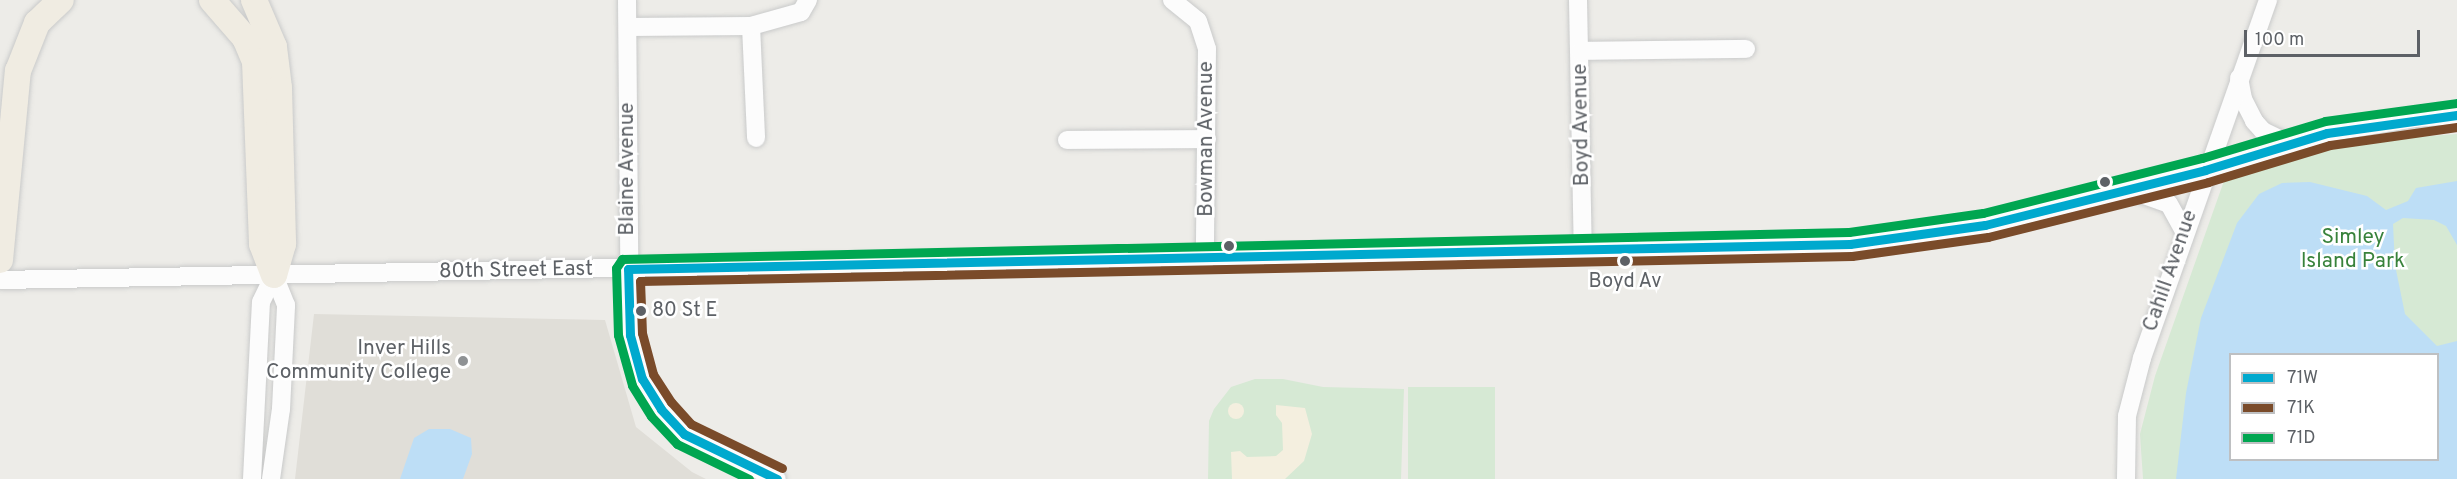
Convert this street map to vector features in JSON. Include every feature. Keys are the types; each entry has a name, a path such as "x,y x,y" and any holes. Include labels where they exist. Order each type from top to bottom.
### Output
{"highway":[{"path":"0,260 18,71 37,24 61,0"},
{"path":"212,0 245,38 255,61 262,244 274,275"},
{"path":"254,0 274,47 279,88 283,244 274,275"}],"street":[{"name":"Blaine Avenue","path":"627,0 630,335 642,379 661,409 684,434 777,479"},
{"path":"628,27 751,26 801,12 808,0"},
{"name":"Bowman Avenue","path":"1172,0 1198,21 1207,49 1205,255"},
{"name":"Boyd Avenue","path":"1578,0 1581,51 1583,250"},
{"name":"Cahill Avenue","path":"2126,479 2125,444 2133,389 2205,170 2268,0"},
{"path":"751,26 756,138"},
{"path":"1581,51 1746,50"},
{"path":"2239,78 2243,99 2254,121 2263,130 2290,144"},
{"name":"80th Street East","path":"0,280 1850,244 1985,225 2205,170 2290,144 2376,123 2457,115"},
{"path":"1067,140 1207,138"},
{"path":"2128,189 2169,204 2184,231"},
{"path":"252,479 261,302 274,275"},
{"path":"272,479 284,374 286,305 274,275"}],"shaded area":[{"name":"Inver Hills Community College","path":"314,314 605,320 636,427 692,472 706,479 295,479"}],"green space":[{"name":"Simley Island Park","path":"2457,134 2457,479 2143,479 2140,434 2155,376 2225,178 2362,141"},
{"path":"1255,379 1283,379 1323,387 1404,389 1401,479 1208,479 1209,421 1214,409 1231,387"},
{"path":"1408,387 1495,387 1495,479 1408,479"}],"sand":[{"path":"1233,403 1239,403 1244,411 1242,417 1233,419 1228,414 1228,408"},
{"path":"1276,405 1305,408 1312,434 1304,461 1285,479 1232,479 1231,452 1240,451 1247,457 1276,456 1283,450 1282,423 1276,415"}],"water":[{"name":"Simley Island Park","path":"2457,181 2457,245 2446,226 2434,220 2403,218 2393,224 2395,265 2405,314 2437,346 2457,341 2457,479 2176,479 2186,393 2201,318 2237,223 2259,194 2282,183 2310,182 2367,196 2386,210 2408,201 2416,188"},
{"path":"429,429 450,429 471,438 472,454 463,479 400,479 414,438"}],"transit line":[{"name":"71D","path":"749,479 677,444 651,416 632,385 618,335 616,268 622,259 1849,232 1983,213 2202,158 2325,121 2456,103"},
{"name":"71W","path":"777,479 684,434 661,409 642,379 630,335 628,269 1850,244 1985,225 2205,170 2327,133 2457,115"},
{"name":"71K","path":"782,468 691,424 671,402 653,374 642,333 640,281 1852,256 1988,237 2208,182 2330,145 2457,127"}],"place":[{"name":"Boyd Av","path":"1625,261"},
{"name":"80 St E","path":"641,311"},
{"name":"Inver Hills Community College","path":"463,361"}]}
